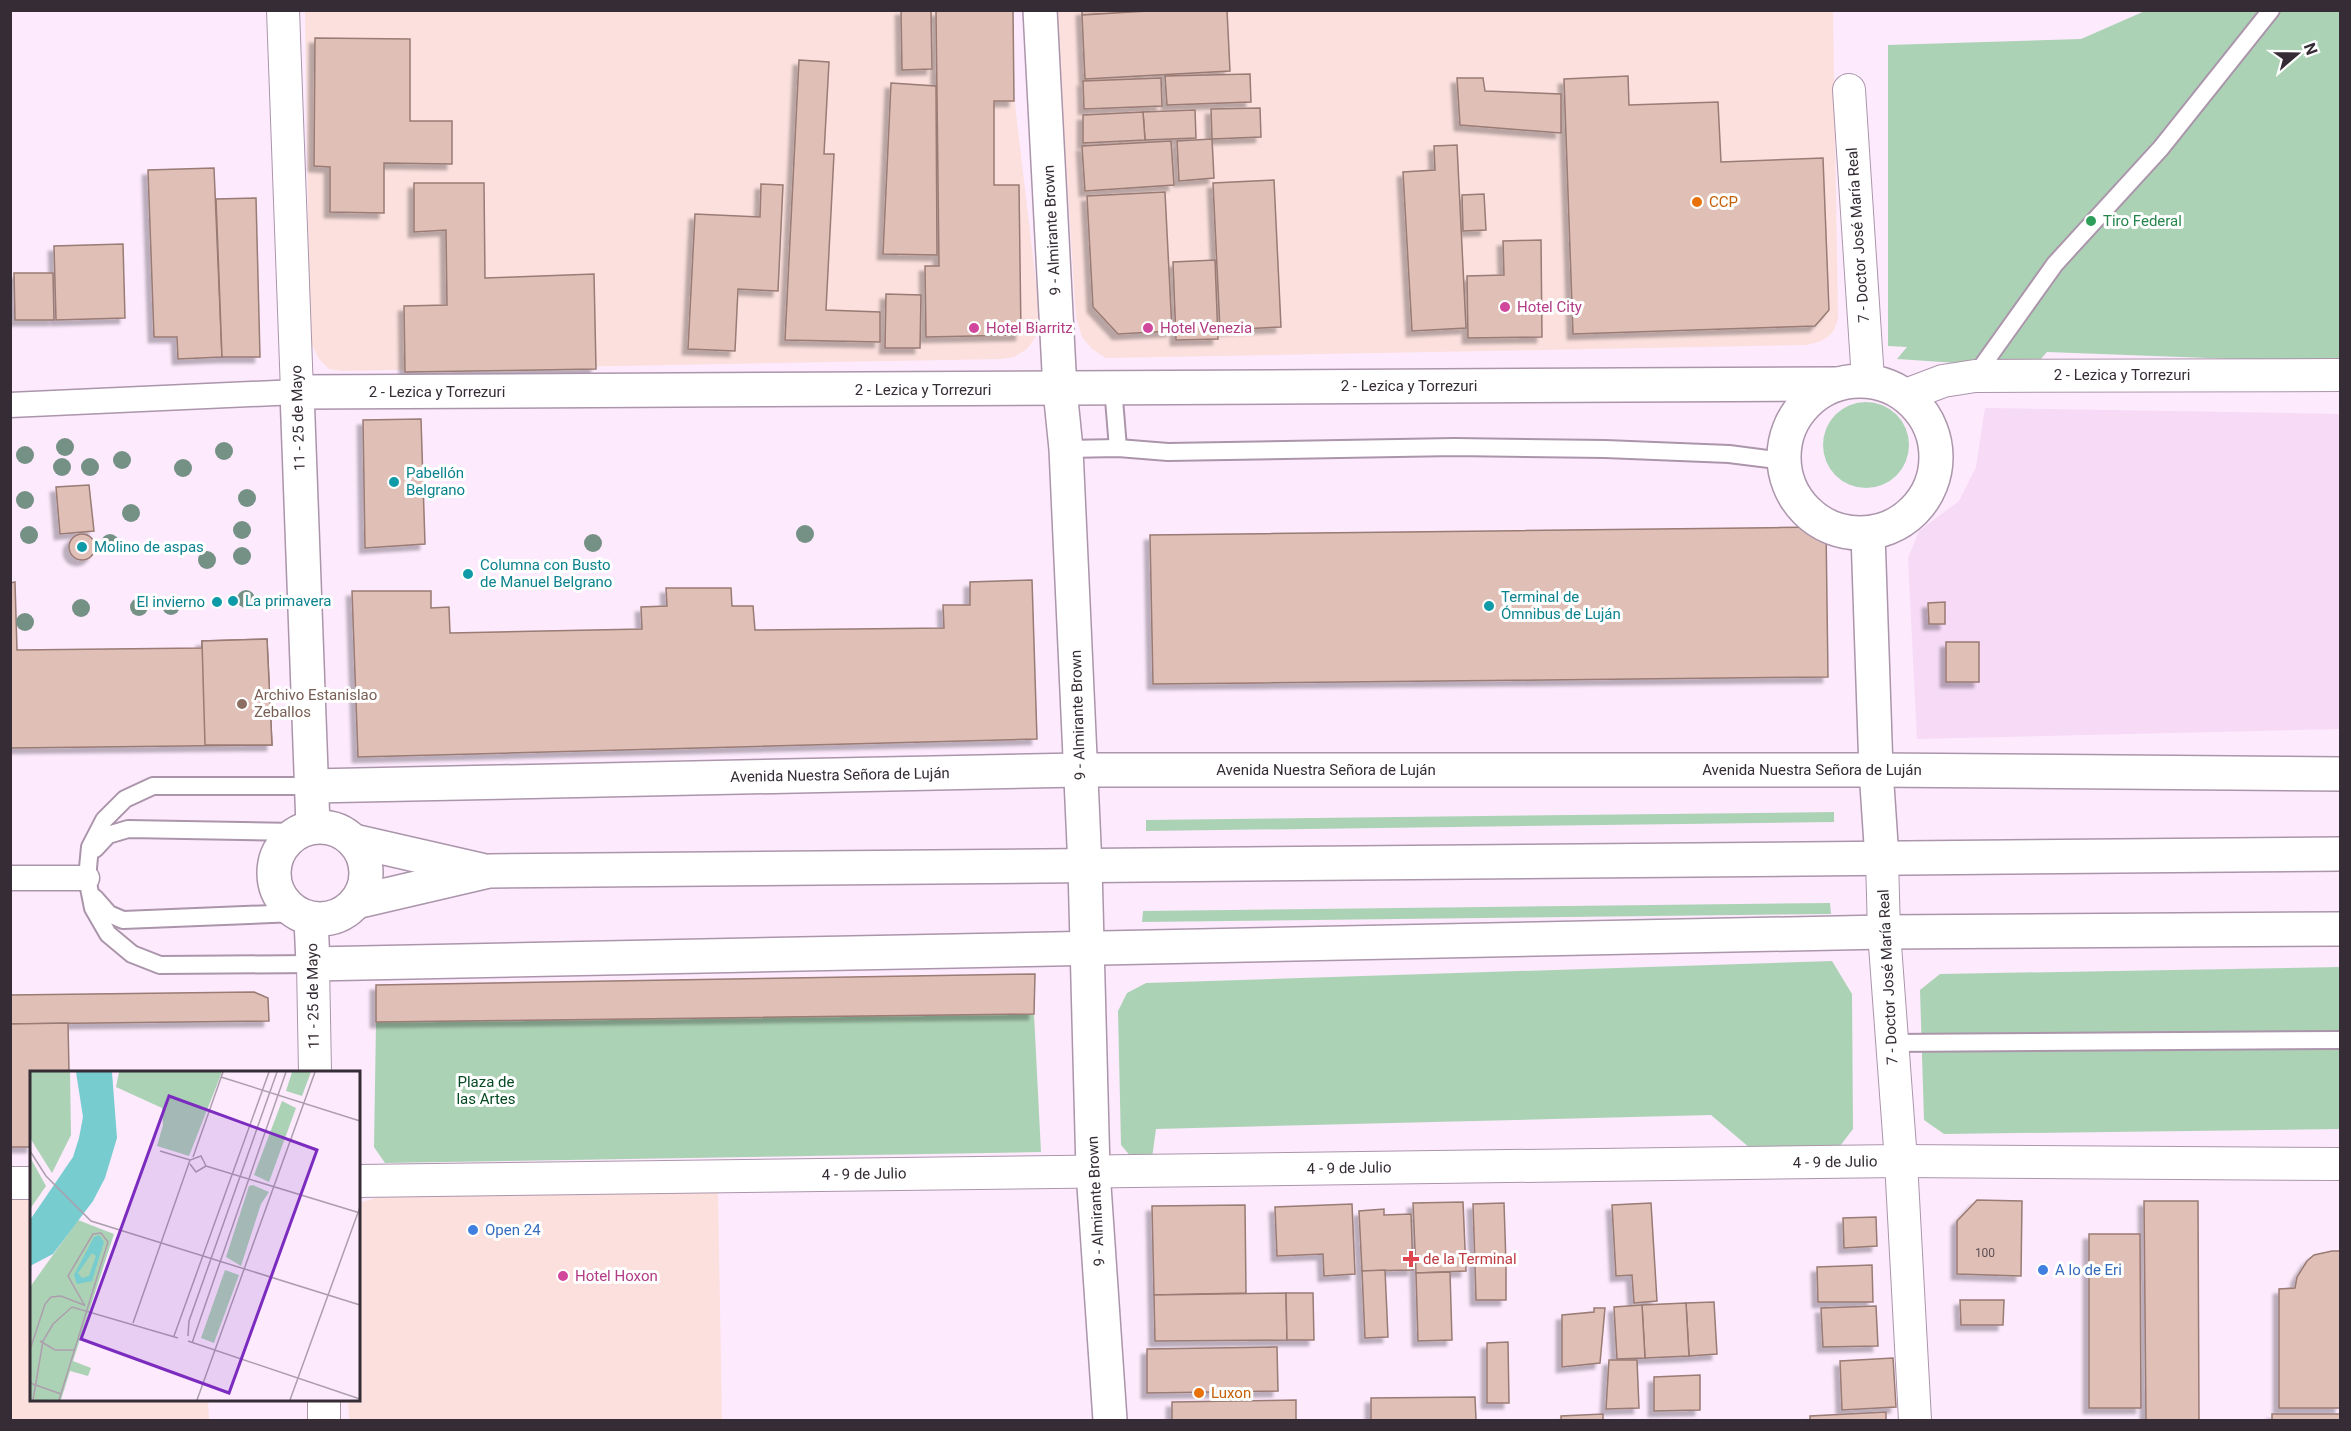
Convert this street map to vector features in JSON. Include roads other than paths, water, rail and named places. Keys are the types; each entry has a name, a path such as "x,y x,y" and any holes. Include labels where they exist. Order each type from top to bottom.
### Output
{"street":[{"name":"11 - 25 de Mayo","path":"283,10 312,786 305,829"},
{"name":"9 - Almirante Brown","path":"1040,10 1060,390 1066,449 1085,867 1093,1171 1110,1420"},
{"name":"7 - Doctor José María Real","path":"1849,90 1852,382"},
{"name":"2 - Lezica y Torrezuri","path":"1906,395 1943,381 1975,376 2340,375"},
{"name":"2 - Lezica y Torrezuri","path":"10,405 297,392 1060,390 1113,387 1852,382"},
{"path":"1852,382 1888,385 1906,395 1929,423 1938,459 1928,494 1903,522 1868,534 1832,529 1802,507 1789,486 1784,461 1787,436 1797,414 1814,395 1852,382"},
{"name":"7 - Doctor José María Real","path":"1868,534 1884,932 1901,1161 1915,1420"},
{"name":"Avenida Nuestra Señora de Luján","path":"312,786 1080,770 1876,770 2340,774"},
{"path":"327,826 342,832 354,842 364,861 365,882 356,902 343,913 328,919 304,916 284,903 276,888 273,873 276,857 284,843 305,829 327,826"},
{"path":"354,842 489,872"},
{"path":"356,902 489,872 2340,855"},
{"path":"10,878 87,878"},
{"name":"11 - 25 de Mayo","path":"304,916 313,964 315,1071"},
{"path":"313,964 1884,932 2340,929"},
{"name":"4 - 9 de Julio","path":"360,1181 1901,1161 2340,1164"},
{"path":"10,1183 30,1183"},
{"path":"324,1401 324,1420"}],"lane":[{"path":"1975,376 2055,264 2161,148 2271,10"},
{"path":"1113,387 1118,448"},
{"path":"1066,449 1118,448 1168,452 1454,447 1605,449 1729,454 1784,461"},
{"path":"312,786 153,786 125,799 104,820 90,847 87,878 93,908 108,934 132,954 160,965 313,964"},
{"path":"304,916 123,920 109,914 97,903 87,878 89,860 96,846 116,831 128,829 305,829"},
{"path":"1891,1043 2340,1040"}],"place":[{"name":"CCP","path":"1697,202"},
{"name":"Tiro Federal","path":"2091,221"},
{"name":"Hotel City","path":"1505,307"},
{"name":"Hotel Biarritz","path":"974,328"},
{"name":"Hotel Venezia","path":"1148,328"},
{"name":"Pabellón Belgrano","path":"394,482"},
{"name":"Molino de aspas","path":"82,547"},
{"name":"Columna con Busto de Manuel Belgrano","path":"468,574"},
{"name":"La primavera","path":"233,601"},
{"name":"El invierno","path":"217,602"},
{"name":"Terminal de Ómnibus de Luján","path":"1489,606"},
{"name":"Archivo Estanislao Zeballos","path":"242,704"},
{"name":"Open 24","path":"473,1230"},
{"name":"de la Terminal","path":"1411,1259"},
{"name":"A lo de Eri","path":"2043,1270"},
{"name":"Hotel Hoxon","path":"563,1276"},
{"name":"Luxon","path":"1199,1393"}],"park label":[{"name":"Plaza de las Artes","path":"486,1090"}]}
